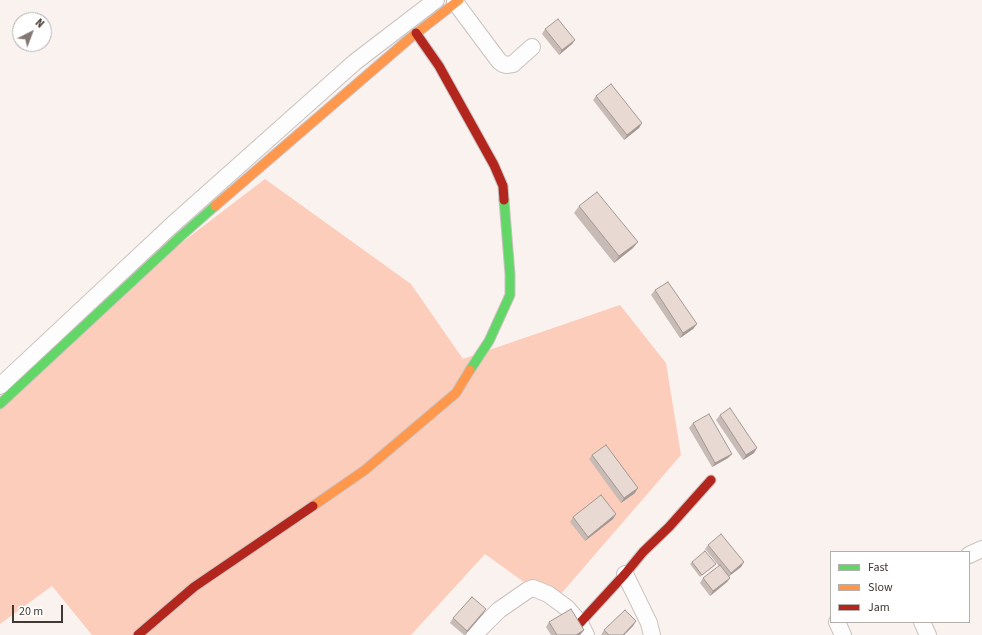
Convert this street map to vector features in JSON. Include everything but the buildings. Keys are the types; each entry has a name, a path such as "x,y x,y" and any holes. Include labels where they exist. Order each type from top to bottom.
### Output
{"street":[{"path":"0,386 172,225 350,67 436,0"},
{"path":"0,404 181,236 416,33 457,1 496,57 503,64 513,64 532,47"},
{"path":"138,635 194,587 365,470 456,393 489,341 510,295 510,274 503,186 494,165 439,66 416,33"},
{"path":"474,635 499,610 533,588 548,594 567,608 583,629 643,552 669,527 711,480"},
{"path":"625,574 649,623 652,635"},
{"path":"837,623 843,635"},
{"path":"922,623 928,635"}],"shaded area":[{"path":"265,179 411,284 463,359 620,305 666,363 681,455 553,603 485,554 411,635 92,635 52,586 0,624 0,409 176,247"}],"traffic: fast":[{"path":"470,370 489,341 510,295 510,274 504,200"},
{"path":"0,404 215,206"}],"traffic: slow":[{"path":"215,206 409,39 459,0"},
{"path":"313,506 365,470 456,393 470,370"}],"traffic: jam":[{"path":"416,33 439,66 494,165 503,186 504,200"},
{"path":"580,623 643,552 669,527 711,480"},
{"path":"138,635 194,587 313,506"}]}
